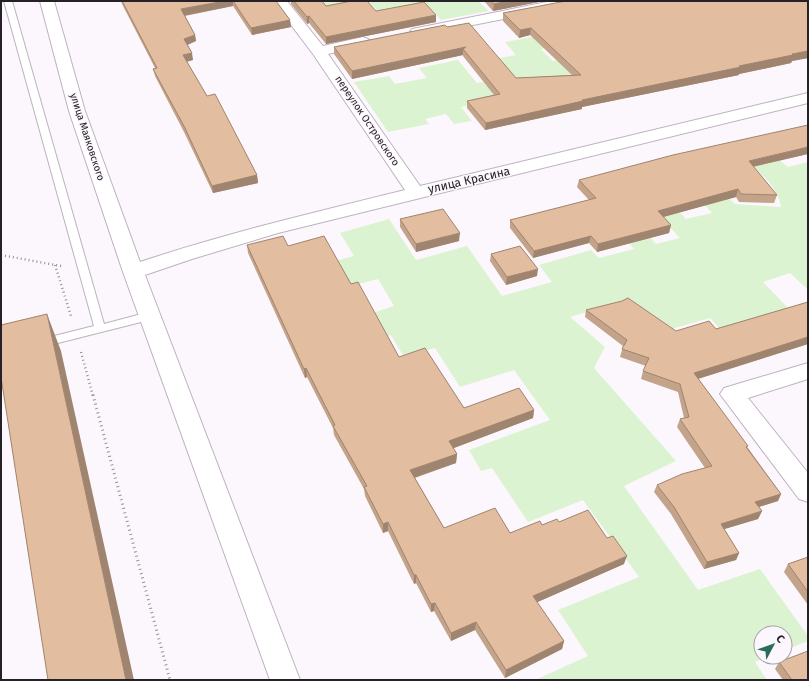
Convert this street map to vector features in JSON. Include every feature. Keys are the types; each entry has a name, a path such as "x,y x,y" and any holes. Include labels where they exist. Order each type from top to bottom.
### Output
{"street":[{"name":"улица Маяковского","path":"47,1 77,111 148,316 285,680"},
{"name":"переулок Островского","path":"280,1 319,50 415,192"},
{"path":"404,34 574,1"},
{"path":"319,50 373,40"},
{"name":"улица Красина","path":"133,272 185,254 273,228 415,192 808,98"},
{"path":"808,371 732,394 808,492"}],"lane":[{"path":"8,1 100,329"},
{"path":"31,345 77,335 148,316"}],"path":[{"path":"1,255 83,270"},
{"path":"55,265 77,335 170,680"}],"green space":[{"path":"323,1 478,1 489,11 441,20 428,6 378,15 377,10 370,3 330,10"},
{"path":"537,36 548,47 541,49 553,61 582,55 622,75 518,81 489,60 516,55 505,42"},
{"path":"458,60 477,83 483,82 500,99 461,107 472,121 454,124 446,114 425,119 429,124 388,132 354,82 389,76 395,84 427,78 419,68"},
{"path":"761,145 788,167 808,162 808,290 790,273 763,282 789,309 721,330 710,318 661,332 631,299 570,317 605,347 594,368 676,461 624,486 698,590 760,569 808,636 808,641 793,647 793,625 753,625 753,665 757,665 767,680 535,680 588,656 558,610 639,577 583,500 528,522 492,468 481,471 469,450 550,420 514,370 460,387 435,348 404,357 391,335 376,339 363,316 394,306 378,279 338,289 324,264 354,256 340,233 389,219 416,260 467,246 502,296 552,282 539,265 591,250 599,258 634,249 606,216 625,211 656,244 680,238 650,206 669,201 686,219 712,213 699,199 722,192 735,204 781,207 775,190 756,169 735,152"}],"building":[{"path":"122,1 225,1 181,9 195,35 184,39 192,53 183,55 207,96 215,94 257,175 212,186 184,126 153,69 157,68"},
{"path":"233,1 276,1 290,20 251,28"},
{"path":"294,1 322,1 326,6 352,1 367,1 376,11 424,2 436,15 326,37 309,16 307,17"},
{"path":"491,1 508,1 494,4"},
{"path":"566,1 808,1 808,51 739,66 741,67 582,100 583,101 486,123 467,101 500,94 463,49 466,47 352,71 334,47 445,25 447,27 469,23 516,78 581,75 531,28 520,30 503,13"},
{"path":"808,125 808,147 749,161 777,195 741,194 738,189 658,211 671,225 598,244 591,236 534,251 510,220 596,198 579,180 673,155"},
{"path":"443,209 460,233 416,244 400,219"},
{"path":"283,236 288,246 324,236 351,284 358,282 399,357 425,348 464,408 519,388 534,410 449,441 457,454 410,470 444,528 495,508 510,533 540,521 542,525 557,519 559,522 588,510 607,538 613,536 627,556 533,596 564,641 506,670 476,622 451,633 435,603 431,604 416,575 414,575 388,522 383,524 364,487 367,486 333,426 335,425 306,368 304,369 247,245"},
{"path":"520,246 538,269 507,277 491,254"},
{"path":"628,298 676,331 709,321 716,329 808,302 808,337 694,373 748,446 746,447 781,494 755,502 762,511 721,524 739,553 707,562 674,507 657,485 682,474 712,466 680,419 689,417 680,384 643,371 649,358 622,349 627,340 586,310 622,301"},
{"path":"47,314 126,680 48,680 1,377 1,325"},
{"path":"808,557 808,592 788,564"},
{"path":"808,651 808,680 792,680 781,665 793,665 793,657"}]}
